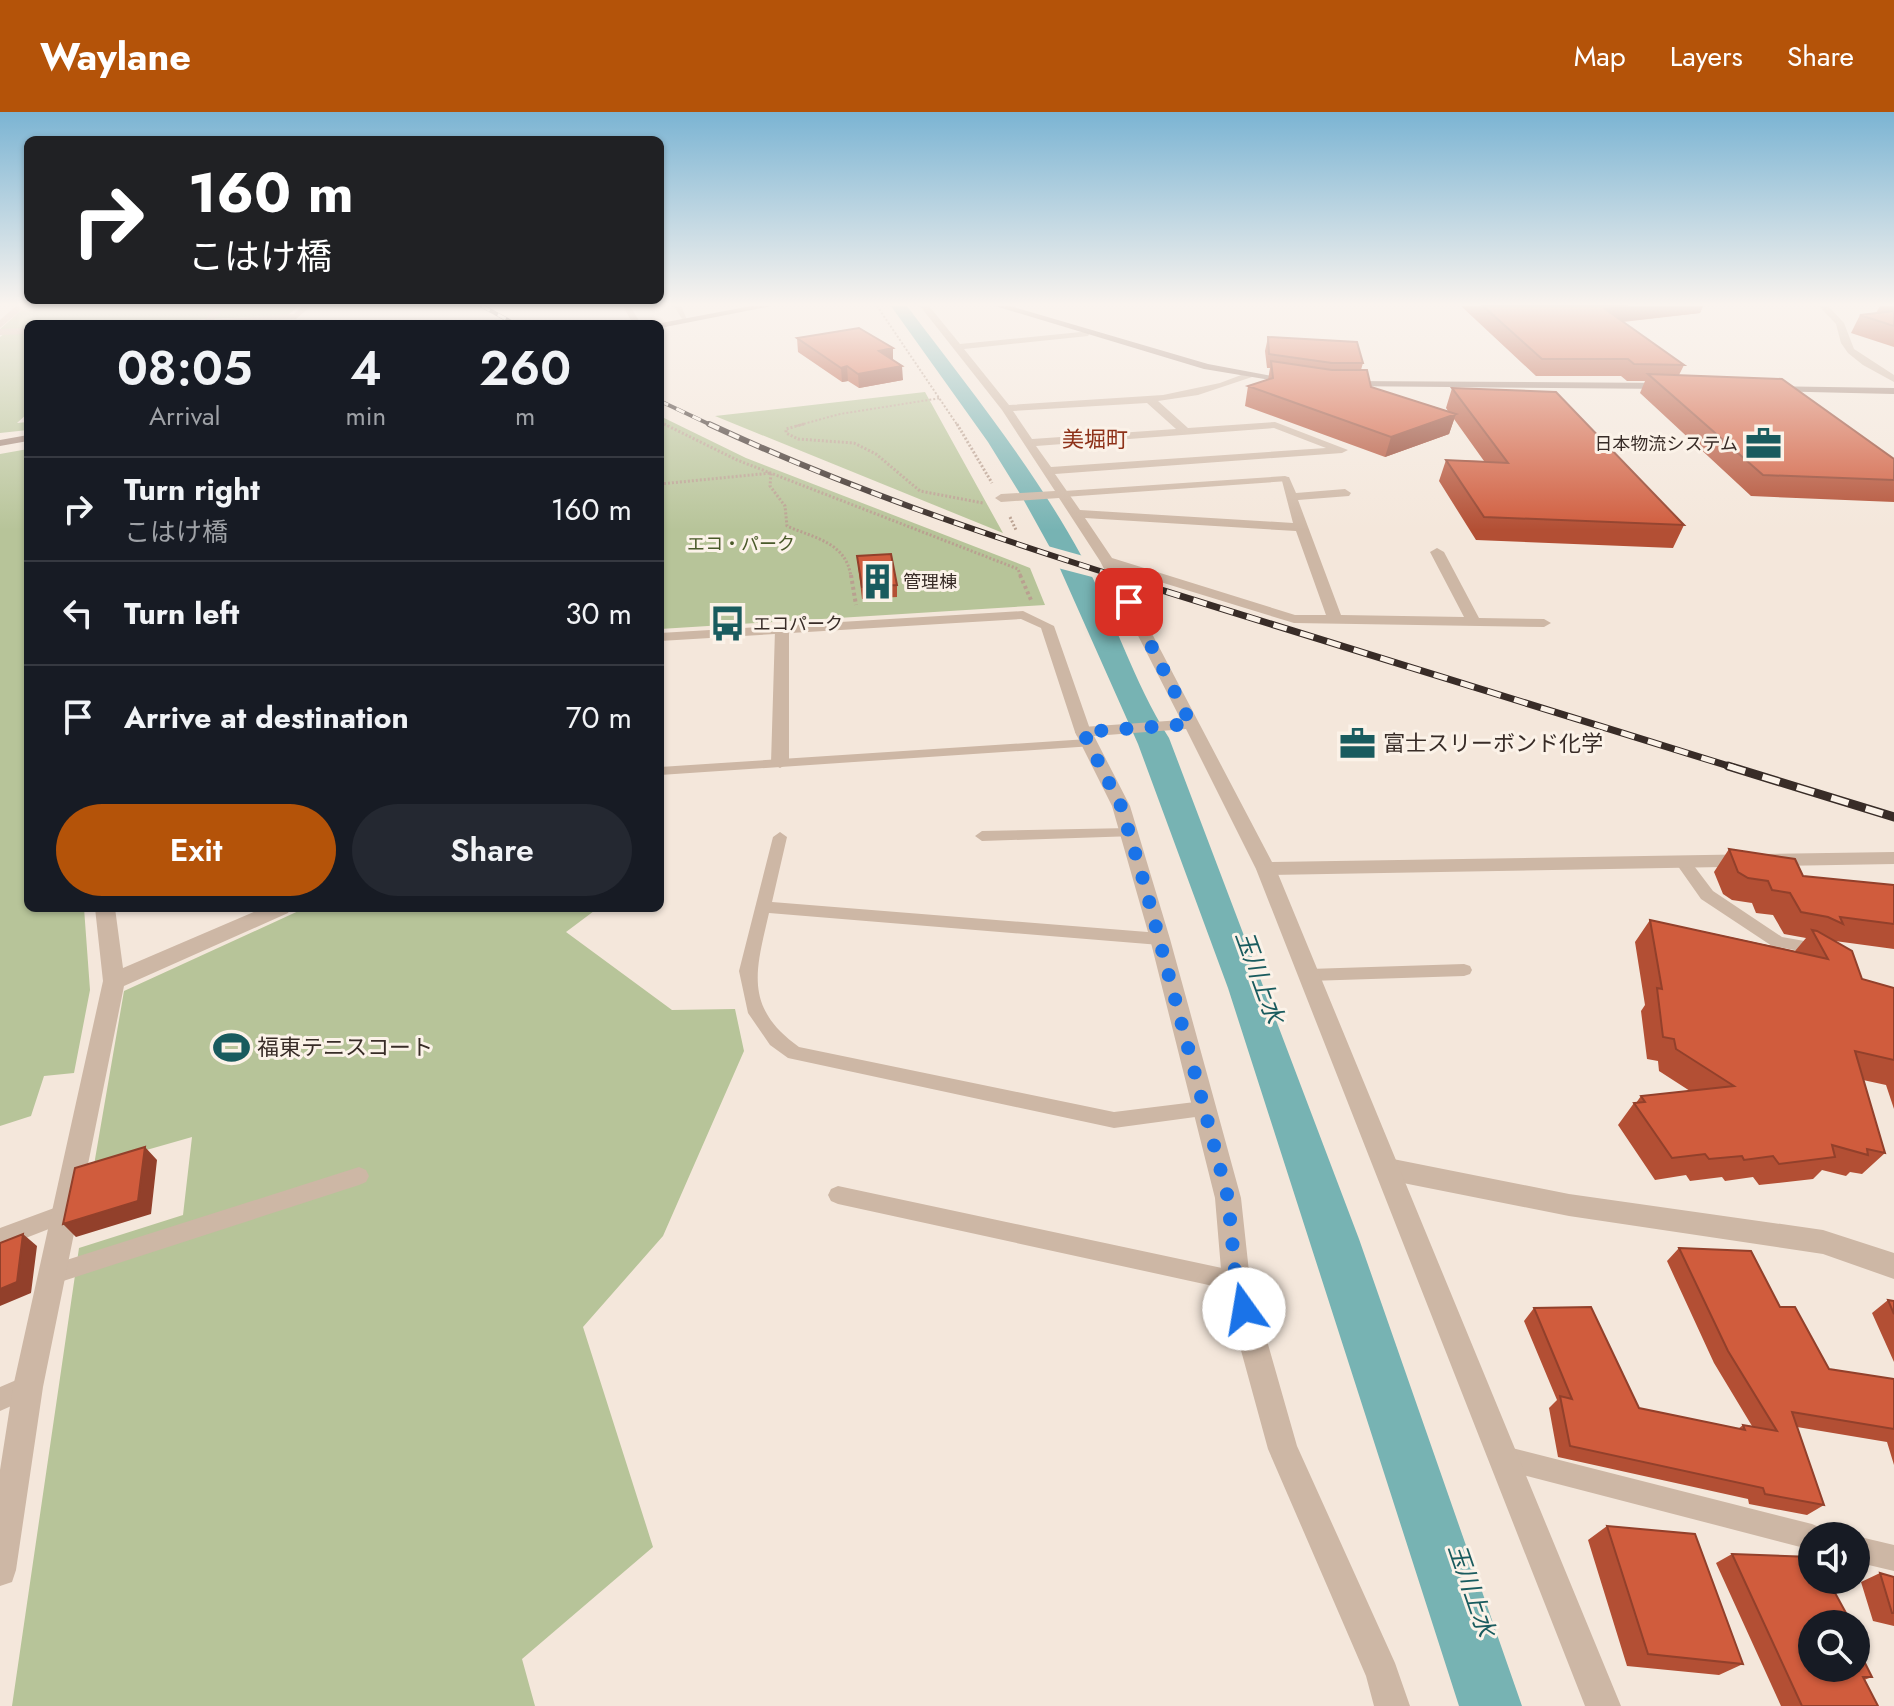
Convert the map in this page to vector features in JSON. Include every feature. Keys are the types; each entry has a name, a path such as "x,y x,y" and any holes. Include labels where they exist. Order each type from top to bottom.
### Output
{"main road":[{"path":"1298,380 1313,382"},
{"path":"1328,383 1684,387"},
{"path":"1760,388 1894,391"},
{"path":"0,443 24,439"}],"street":[{"path":"985,380 1107,561 1266,869 1603,1706"},
{"path":"1006,408 1149,399 1237,380"},
{"path":"1149,399 1186,432"},
{"path":"1029,443 1275,425 1342,450 1047,471"},
{"path":"1285,479 1335,619"},
{"path":"1290,497 1345,493"},
{"path":"1001,498 1064,494"},
{"path":"1077,514 1301,527"},
{"path":"1437,552 1474,622"},
{"path":"1107,561 1294,619 1544,623"},
{"path":"664,637 997,615 1023,615 1047,626 1130,833 1228,1198 1236,1281 1283,1449 1383,1675 1392,1706"},
{"path":"780,763 782,630"},
{"path":"1091,735 1191,724"},
{"path":"1266,869 1894,858"},
{"path":"0,1570 28,1387 114,981 105,912"},
{"path":"114,981 272,912"},
{"path":"1388,1169 1569,1205 1823,1242 1894,1266"}],"lane":[{"path":"1064,494 1285,479"},
{"path":"664,771 1091,735"},
{"path":"982,836 1130,833"},
{"path":"780,837 747,971 754,1008 776,1040 794,1053 1114,1120 1203,1109"},
{"path":"1683,862 1707,895 1778,942 1804,946 1830,961"},
{"path":"762,907 1160,939"},
{"path":"1309,975 1464,970"},
{"path":"54,1274 359,1176"},
{"path":"838,1195 1236,1281"},
{"path":"0,1238 65,1213"},
{"path":"0,1399 28,1387"},
{"path":"1504,1458 1798,1533"},
{"path":"1870,1552 1894,1558"}],"path":[{"path":"929,380 1001,498"},
{"path":"941,398 793,424 786,429 786,433 798,439 854,443 876,454 920,491 948,499 988,504"},
{"path":"664,424 771,473 1018,569 1037,619"},
{"path":"664,484 771,473"},
{"path":"771,473 770,486 785,506 787,526 842,551 849,562 858,613"}],"green space":[{"path":"0,380 24,380 24,417 17,423 24,422 24,430 0,433"},
{"path":"925,392 1003,533 715,416"},
{"name":"エコ・パーク","path":"664,418 746,458 1030,568 1045,605 664,629"},
{"path":"24,450 24,912 84,912 90,990 74,1073 44,1076 31,1116 0,1126 0,454"},
{"path":"296,912 593,912 566,932 672,1010 735,1009 744,1051 663,1236 583,1327 653,1547 522,1659 535,1706 12,1706 79,1248 183,1215 192,1137 94,1165 124,991"}],"water":[{"name":"玉川上水","path":"944,380 963,380 1043,491 1082,557 1145,694 1169,738 1359,1239 1522,1706 1459,1706 1228,988 1138,744 1053,553 988,442"}],"pier":[{"path":"1044,545 1087,557 1096,578 1054,567"}],"building":[{"path":"1266,380 1369,380 1371,387 1456,414 1391,437 1248,386"},
{"path":"1655,380 1784,380 1894,459 1894,480 1763,475"},
{"path":"1452,388 1556,392 1684,525 1484,517 1446,460 1508,463"},
{"path":"891,554 897,585 862,587 857,556"},
{"path":"1729,849 1795,859 1803,876 1894,885 1894,924 1840,917 1843,924 1828,917 1801,912 1790,893 1772,890 1768,881 1748,878 1738,872"},
{"path":"1650,920 1828,959 1812,930 1817,931 1852,951 1862,979 1894,988 1894,1060 1855,1051 1885,1153 1867,1149 1868,1155 1832,1145 1835,1157 1779,1164 1773,1156 1744,1160 1742,1156 1709,1159 1705,1154 1672,1158 1634,1103 1645,1102 1641,1096 1734,1086 1676,1049 1674,1039 1663,1037 1657,988 1662,989"},
{"path":"145,1147 138,1201 63,1224 75,1168"},
{"path":"23,1234 17,1282 0,1289 0,1243"},
{"path":"1679,1248 1751,1251 1780,1307 1795,1307 1829,1369 1894,1379 1894,1429 1792,1412 1824,1505 1765,1494 1763,1488 1570,1446 1560,1396 1572,1399 1534,1308 1591,1307 1639,1408 1745,1430 1743,1425 1777,1431 1728,1351"},
{"path":"1607,1526 1695,1534 1743,1664 1648,1654"},
{"path":"1732,1554 1798,1556 1798,1594 1836,1594 1844,1610 1798,1610 1798,1682 1866,1682 1878,1706 1802,1706"},
{"path":"1880,1573 1894,1577 1894,1613 1892,1613"}],"railway":[{"path":"664,403 713,426"},
{"path":"709,424 810,468 912,507 1119,577"},
{"path":"1113,575 1735,768"},
{"path":"1728,766 1894,817"}],"place":[{"name":"日本物流システム","path":"1764,444"},
{"name":"管理棟","path":"877,582"},
{"name":"エコパーク","path":"727,624"},
{"name":"富士スリーボンド化学","path":"1357,743"},
{"name":"福東テニスコート","path":"231,1047"}],"district":[{"name":"美堀町","path":"1095,439"}],"route":[{"path":"1129,602 1191,724 1083,732 1121,806 1145,886 1228,1198 1236,1281 1244,1309"}]}
